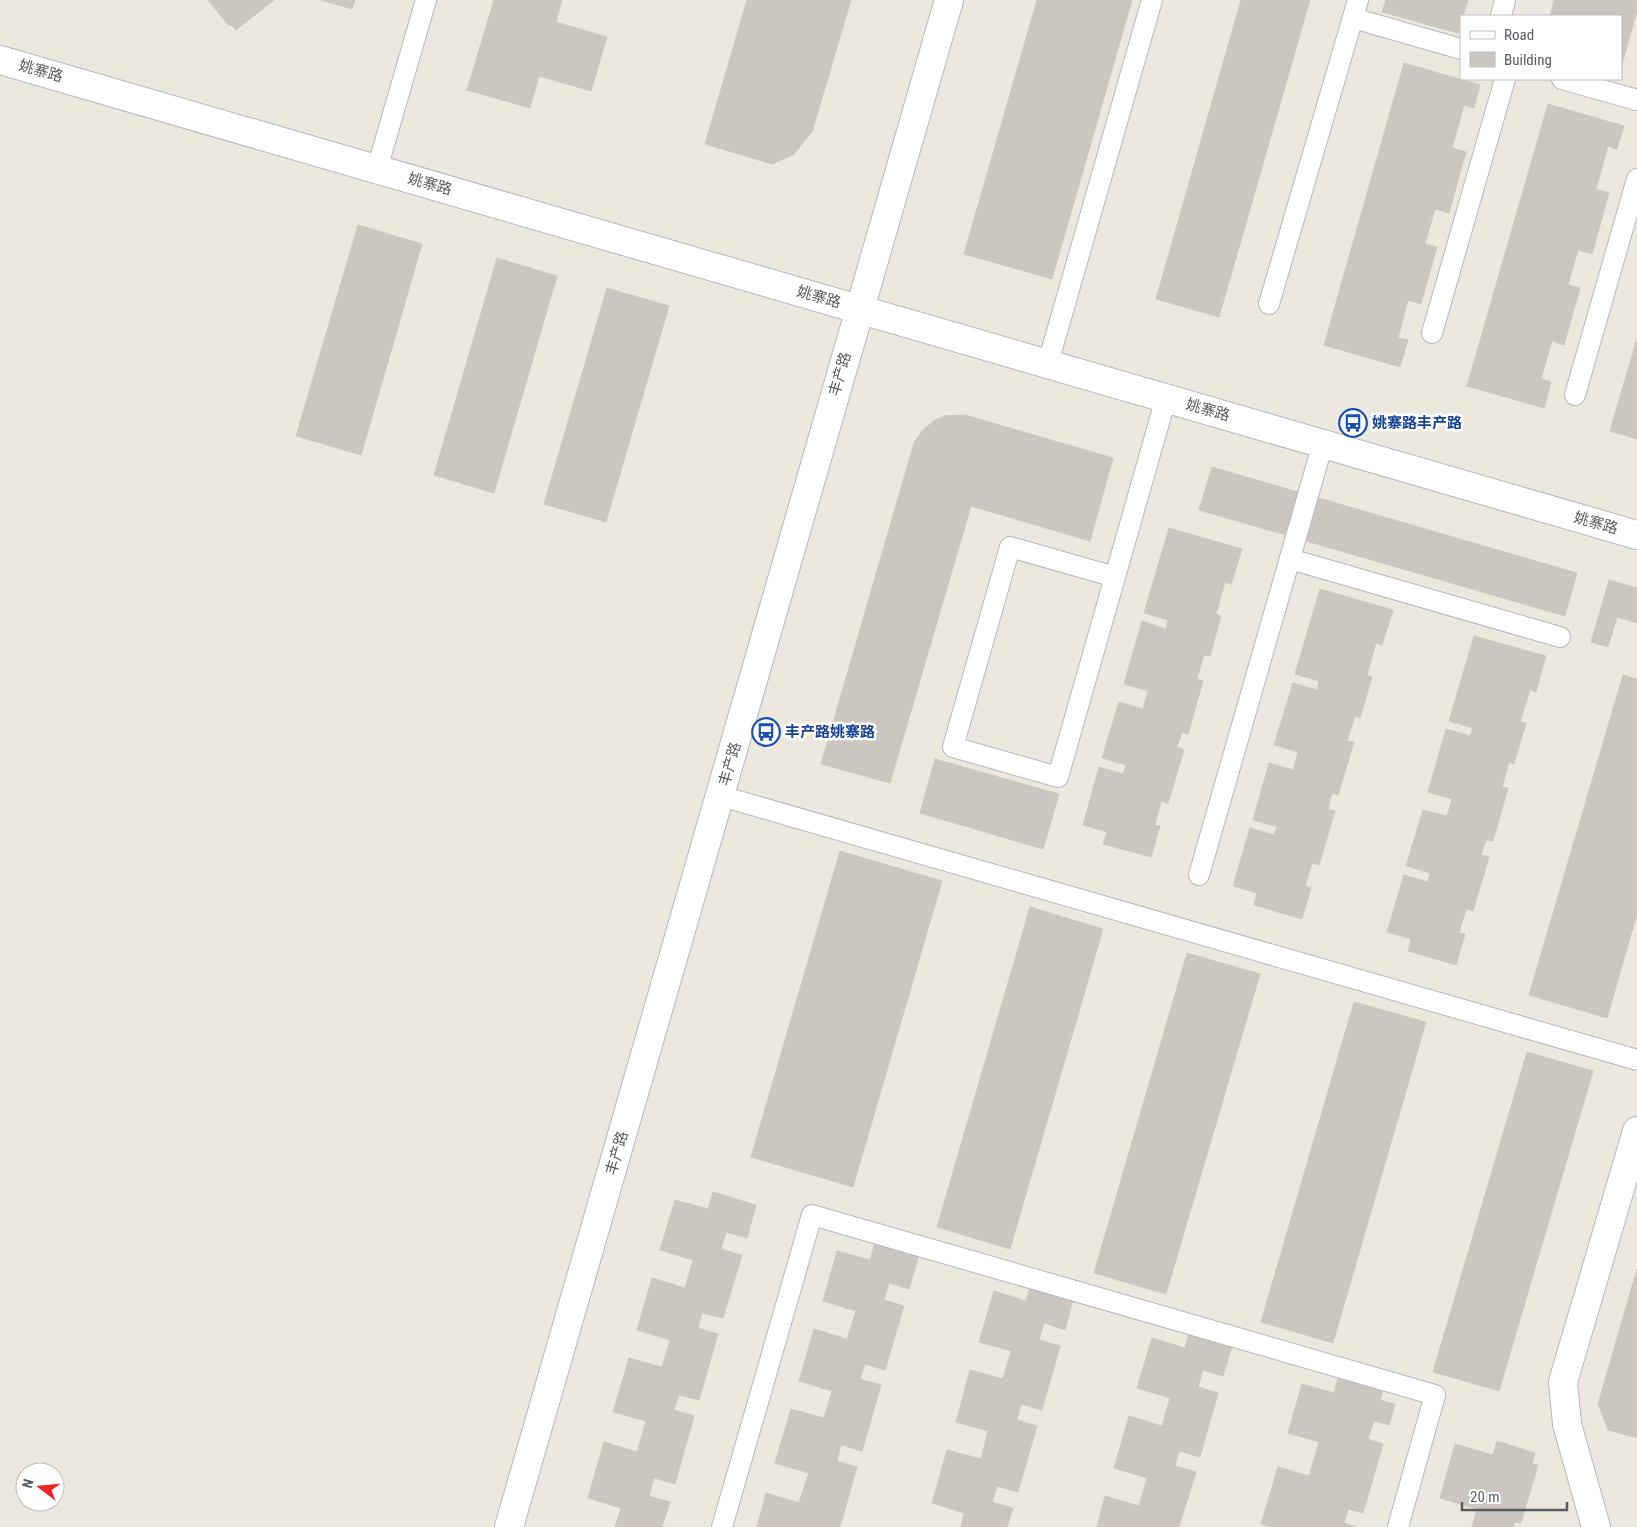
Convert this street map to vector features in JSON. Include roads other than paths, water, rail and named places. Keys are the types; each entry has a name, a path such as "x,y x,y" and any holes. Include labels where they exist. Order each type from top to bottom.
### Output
{"street":[{"name":"丰产路","path":"509,1527 949,0"},
{"name":"姚寨路","path":"0,60 1637,535"},
{"path":"1596,1527 1567,1424 1563,1382 1637,1131"}],"lane":[{"path":"377,168 426,0"},
{"path":"1048,363 1152,0"},
{"path":"1501,15 1505,0"},
{"path":"1269,304 1355,9 1460,49"},
{"path":"1432,333 1504,80"},
{"path":"1566,80 1637,100"},
{"path":"1574,395 1637,179"},
{"path":"1115,577 1010,547 953,747 1058,777 1115,577 1166,398"},
{"path":"1199,875 1323,443"},
{"path":"1290,560 1560,637"},
{"path":"721,796 1637,1060"},
{"path":"722,1527 812,1215 1435,1395 1398,1527"}],"place":[{"name":"姚寨路丰产路","path":"1353,423"},
{"name":"丰产路姚寨路","path":"766,732"}]}
